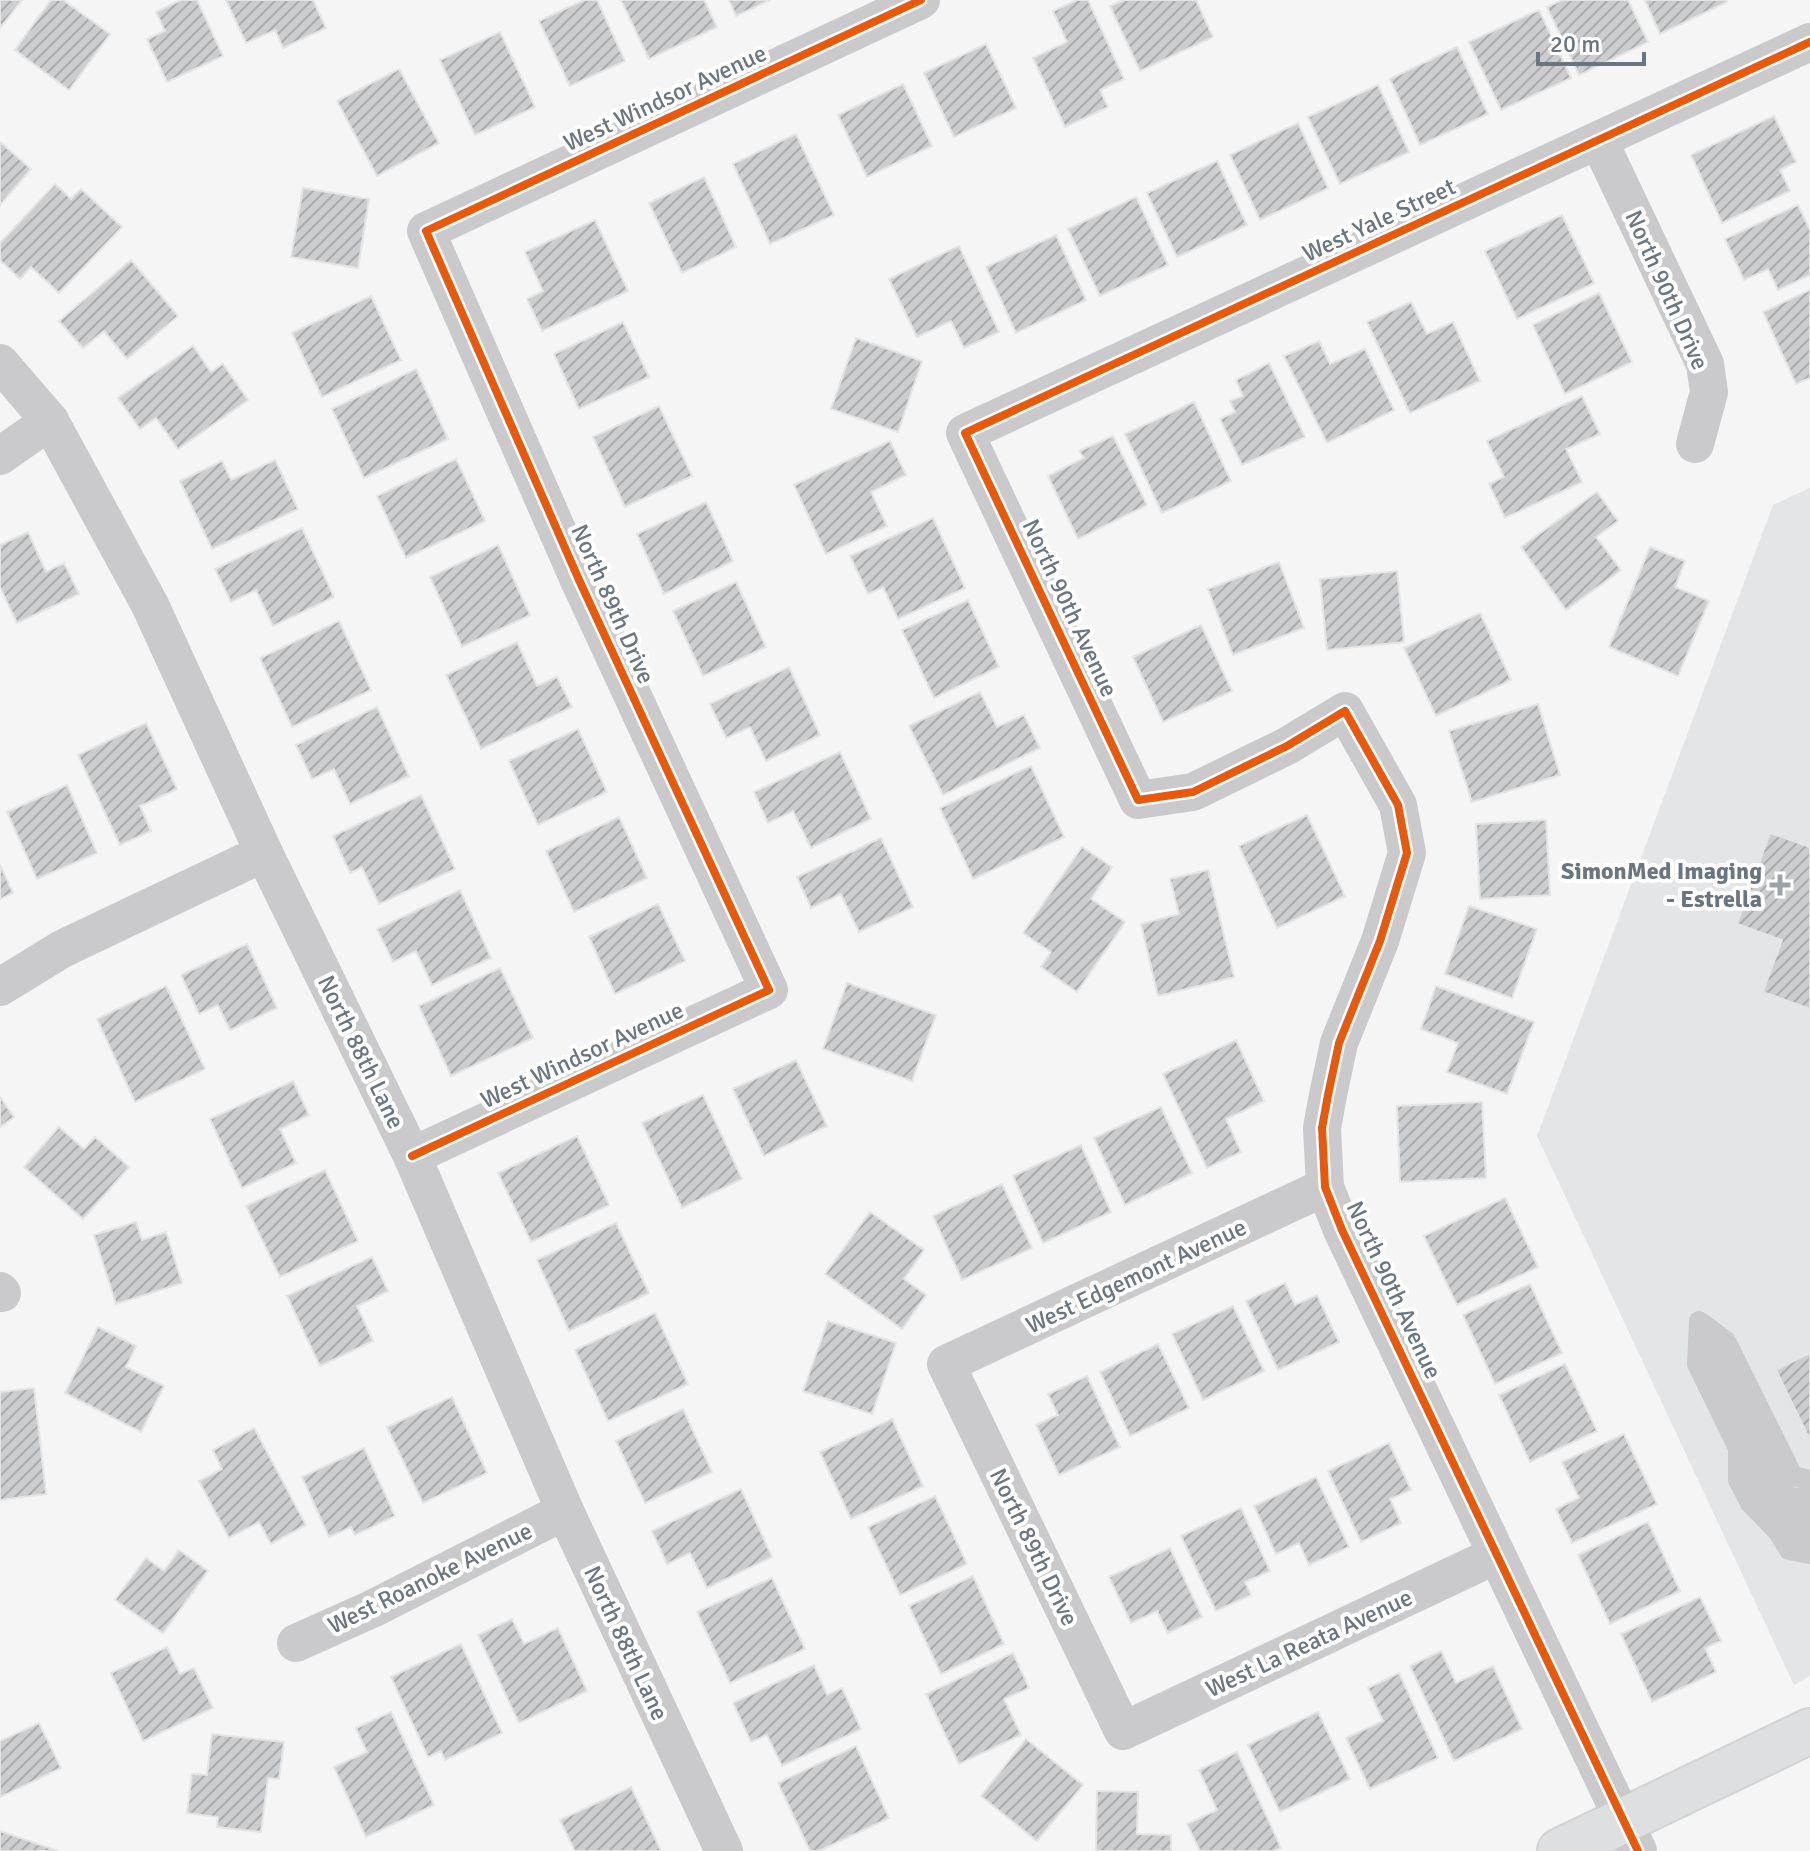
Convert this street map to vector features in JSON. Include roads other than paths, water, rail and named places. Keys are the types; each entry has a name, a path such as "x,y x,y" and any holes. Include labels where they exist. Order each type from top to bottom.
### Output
{"main road":[{"path":"1560,1851 1631,1836 1810,1731"}],"street":[{"name":"West Windsor Avenue","path":"426,231 921,0"},
{"name":"West Yale Street","path":"965,433 1810,42"},
{"name":"North 90th Drive","path":"1599,141 1705,364 1709,392 1695,444"},
{"name":"North 89th Drive","path":"426,231 585,594 769,990"},
{"name":"North 88th Lane","path":"0,363 50,421 150,605 264,853 412,1156 565,1511 724,1851"},
{"path":"0,456 50,421"},
{"name":"North 90th Avenue","path":"965,433 1138,800 1193,792 1287,746 1345,711 1398,805 1407,853 1380,941 1339,1043 1322,1128 1325,1187 1342,1230 1631,1836"},
{"path":"0,987 62,949 264,853"},
{"name":"West Windsor Avenue","path":"412,1156 769,990"},
{"name":"West Edgemont Avenue","path":"946,1364 1325,1187"},
{"name":"North 89th Drive","path":"946,1364 1123,1731"},
{"name":"West Roanoke Avenue","path":"296,1643 372,1609 565,1511"},
{"name":"West La Reata Avenue","path":"1123,1731 1496,1555"}],"lane":[{"path":"1699,1321 1697,1364 1758,1489 1775,1510 1791,1518 1810,1516"},
{"path":"1699,1321 1726,1341 1793,1476 1810,1480"},
{"path":"1699,1321 1778,1489 1793,1498 1810,1497"},
{"path":"1738,1449 1738,1480 1750,1503 1778,1532 1789,1550 1808,1556"},
{"path":"1778,1532 1810,1535"}],"place":[{"name":"SimonMed Imaging - Estrella","path":"1780,885"}]}
